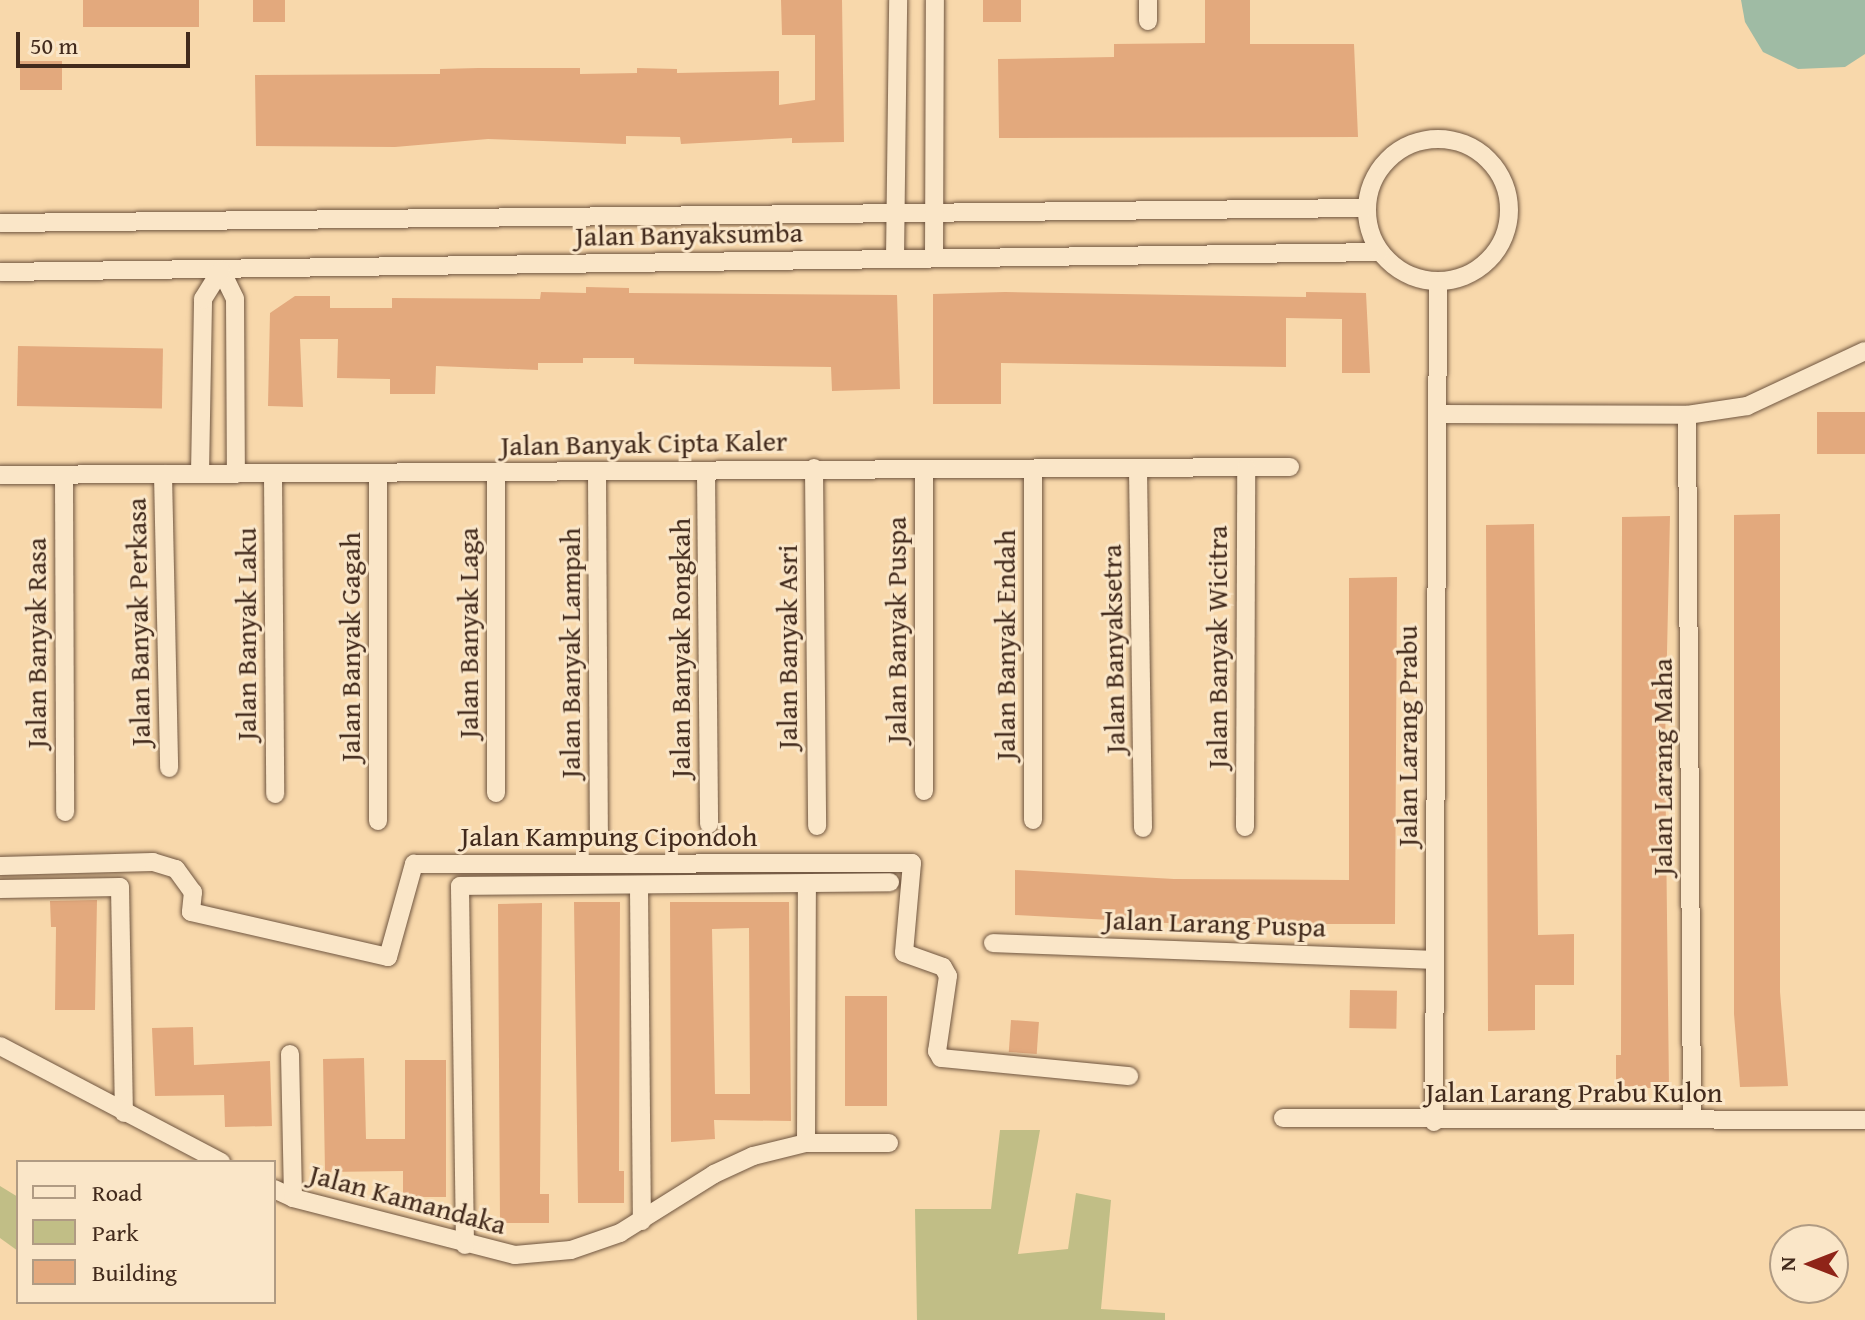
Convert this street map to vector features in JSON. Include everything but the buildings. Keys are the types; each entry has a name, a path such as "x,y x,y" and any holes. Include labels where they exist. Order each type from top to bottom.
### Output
{"street":[{"path":"895,259 898,0"},
{"path":"934,258 935,0"},
{"path":"1148,0 1148,21"},
{"path":"1429,137 1462,141 1490,159 1507,188 1509,222 1496,253 1471,274 1438,282 1415,278 1379,252 1366,208 1375,174 1398,149 1429,137"},
{"name":"Jalan Banyaksumba","path":"0,223 1366,208"},
{"name":"Jalan Banyaksumba","path":"0,272 1379,252"},
{"path":"200,474 203,299 221,270"},
{"path":"221,270 235,299 236,474"},
{"name":"Jalan Larang Prabu","path":"1434,1122 1438,282"},
{"path":"1438,414 1687,415 1747,406 1865,351"},
{"name":"Jalan Larang Maha","path":"1687,415 1692,1119"},
{"name":"Jalan Banyak Cipta Kaler","path":"0,475 1290,467"},
{"name":"Jalan Banyak Asri","path":"814,468 817,826"},
{"name":"Jalan Banyak Wicitra","path":"1245,827 1246,468"},
{"name":"Jalan Banyak Puspa","path":"924,469 924,791"},
{"name":"Jalan Banyak Endah","path":"1033,469 1033,820"},
{"name":"Jalan Banyaksetra","path":"1138,469 1143,828"},
{"name":"Jalan Banyak Rongkah","path":"706,471 709,824"},
{"name":"Jalan Banyak Laga","path":"496,472 496,793"},
{"name":"Jalan Banyak Lampah","path":"597,472 599,834"},
{"name":"Jalan Banyak Gagah","path":"378,473 378,821"},
{"name":"Jalan Banyak Perkasa","path":"163,474 169,768"},
{"name":"Jalan Banyak Laku","path":"273,474 275,794"},
{"name":"Jalan Banyak Rasa","path":"64,475 65,812"},
{"name":"Jalan Kampung Cipondoh","path":"0,866 153,862 176,869 193,892 191,912 388,957 414,864 912,863 904,953 943,967 948,976 937,1051 941,1058 1129,1076"},
{"path":"465,1245 460,886 639,887 890,882"},
{"path":"806,1143 807,885"},
{"path":"0,889 120,887 124,1113"},
{"path":"639,887 642,1221"},
{"name":"Jalan Larang Puspa","path":"993,943 1434,960"},
{"path":"0,1046 217,1160"},
{"path":"290,1054 293,1198"},
{"name":"Jalan Larang Prabu Kulon","path":"1283,1118 1434,1122 1865,1120"},
{"name":"Jalan Kamandaka","path":"276,1190 293,1198 465,1245 515,1255 571,1250 642,1221 714,1174 753,1156 806,1143 889,1143"}],"green space":[{"path":"1000,1130 1040,1130 1018,1254 1068,1249 1076,1193 1111,1200 1101,1309 1165,1313 1165,1320 917,1320 915,1209 991,1209"},
{"path":"0,1186 16,1196 16,1250 0,1238"}],"shaded area":[{"path":"1741,0 1865,0 1865,54 1845,67 1798,69 1763,52 1745,22"}]}
